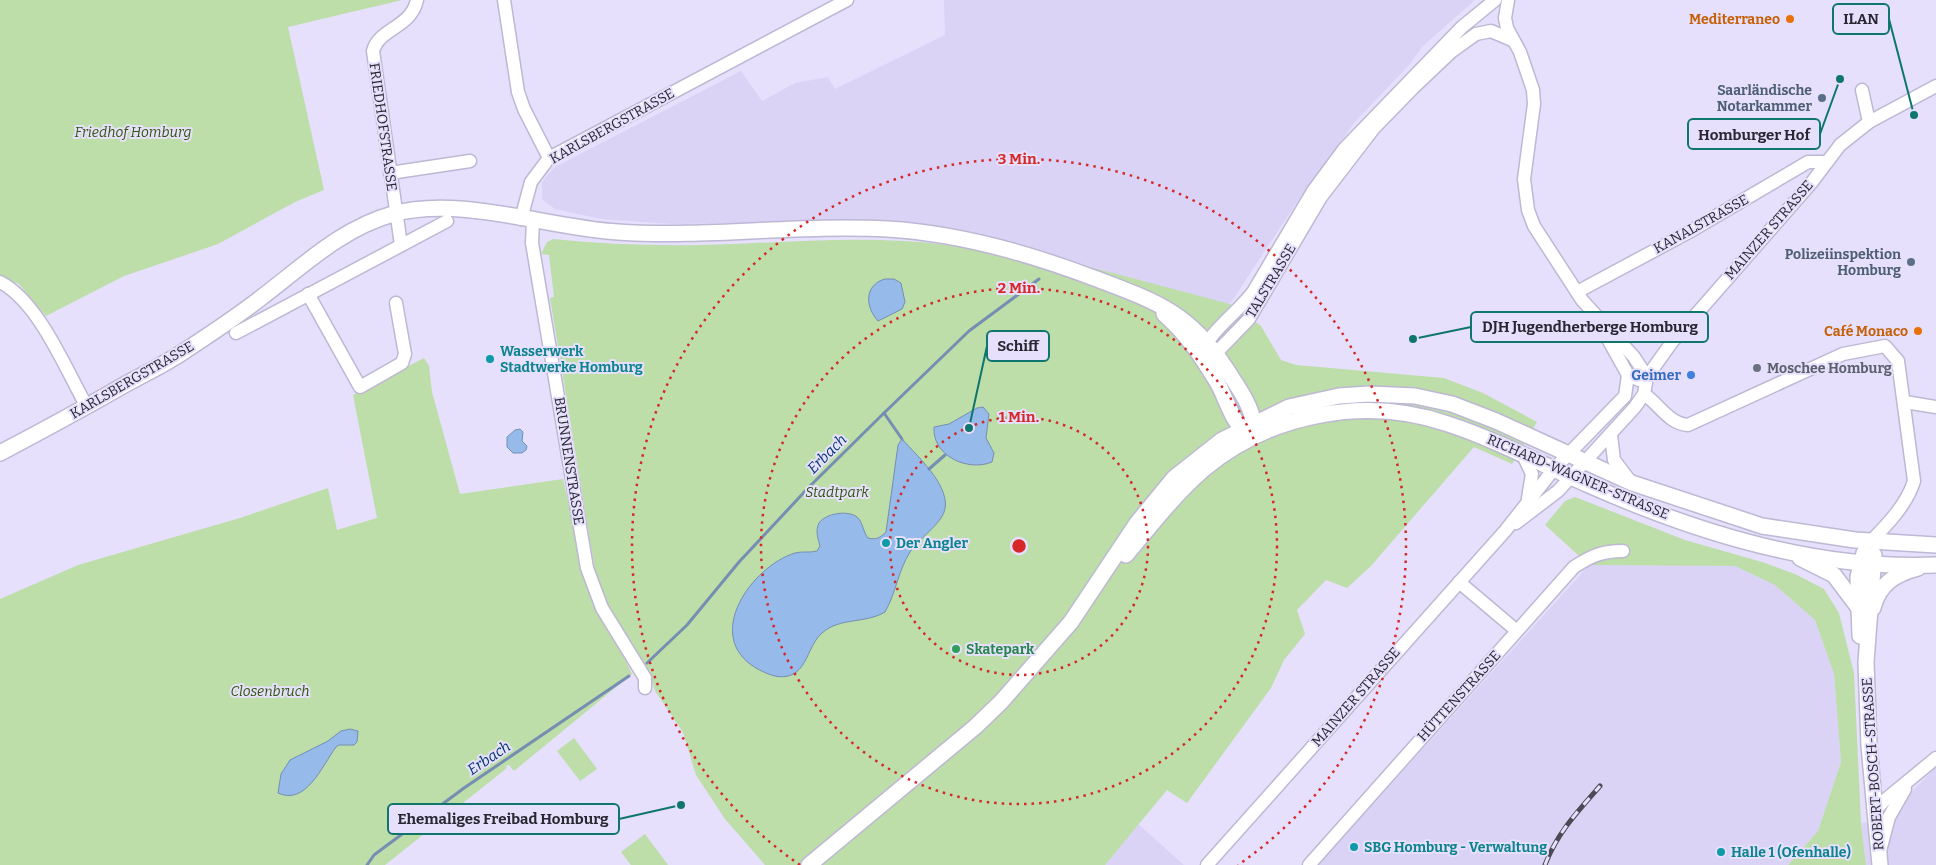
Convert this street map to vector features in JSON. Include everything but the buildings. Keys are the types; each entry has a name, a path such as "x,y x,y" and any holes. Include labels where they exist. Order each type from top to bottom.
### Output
{"main road":[{"name":"KARLSBERGSTRASSE","path":"0,453 162,365 260,299 350,231 395,213 438,208 468,210 527,220"},
{"path":"527,220 590,230 656,234 888,229 955,238 1044,261 1072,270 1149,301 1208,350 1230,384 1249,430"},
{"path":"1230,384 1226,399 1249,430"},
{"name":"RICHARD-WAGNER-STRASSE","path":"1249,430 1289,407 1339,396 1369,394 1408,395 1452,404 1568,453 1632,483 1762,526 1871,541 1936,545"},
{"name":"RICHARD-WAGNER-STRASSE","path":"1249,430 1357,410 1411,414 1446,423 1522,453 1571,477 1697,527 1730,538 1782,550 1867,562 1934,565"},
{"path":"809,865 974,727 1025,676 1160,512 1249,430"},
{"name":"ROBERT-BOSCH-STRASSE","path":"1871,541 1858,607 1866,662 1874,812 1880,859"},
{"path":"1782,550 1834,575 1858,607"},
{"name":"ROBERT-BOSCH-STRASSE","path":"1866,662 1869,629 1867,562"},
{"path":"1869,629 1876,598 1887,583 1903,572 1934,565"}],"street":[{"name":"FRIEDHOFSTRASSE","path":"395,213 373,51 375,42 410,17 417,0"},
{"path":"504,0 521,101 532,126 550,158"},
{"name":"KARLSBERGSTRASSE","path":"527,220 526,194 531,182 550,158 847,0"},
{"name":"TALSTRASSE","path":"1208,350 1253,292 1313,191 1344,149 1462,27 1495,0"},
{"path":"1508,0 1505,18 1512,40 1527,69 1533,90 1534,104 1524,179 1528,210 1534,226 1577,292 1599,321 1634,356 1644,372 1639,380 1628,375 1599,321"},
{"name":"TALSTRASSE","path":"1208,350 1249,319 1321,197 1374,128 1451,52 1476,34 1491,31 1512,40"},
{"name":"MAINZER STRASSE","path":"1505,531 1546,500 1571,477 1635,407 1644,394 1644,372 1672,342 1840,144 1869,122 1936,86"},
{"path":"1862,90 1869,122"},
{"path":"390,173 470,161"},
{"name":"KANALSTRASSE","path":"1577,292 1689,232 1808,162 1826,162"},
{"path":"395,213 401,245"},
{"name":"BRUNNENSTRASSE","path":"527,220 587,568 602,608 644,678 646,688"},
{"path":"236,333 447,221"},
{"path":"0,282 10,288 35,316 87,407"},
{"path":"308,294 360,387 402,363 405,354 396,302"},
{"path":"260,299 270,314"},
{"path":"1644,394 1656,402 1675,422 1688,425 1854,350 1885,346 1898,362 1905,402 1914,480 1908,494 1886,526 1871,541"},
{"name":"MAINZER STRASSE","path":"1207,865 1505,531 1568,453 1625,396 1628,375"},
{"path":"1905,402 1936,408"},
{"path":"1610,435 1614,460 1632,483"},
{"name":"MAINZER STRASSE","path":"1522,453 1532,474 1531,490 1525,504"},
{"name":"HÜTTENSTRASSE","path":"1309,865 1574,567 1590,556 1604,551 1623,551"},
{"path":"1460,582 1517,631"},
{"path":"1874,812 1936,758"},
{"path":"1880,859 1889,817 1909,783"}],"shaded area":[{"path":"944,0 1475,0 1423,46 1409,65 1355,122 1299,199 1230,304 1145,283 998,238 956,228 899,221 674,224 601,219 555,209 542,199 542,182 555,167 741,71 762,101 795,83 828,77 835,89 945,35"},
{"path":"1684,564 1735,566 1775,585 1815,620 1834,674 1841,762 1818,831 1788,865 1318,865 1589,565"},
{"path":"1936,767 1936,865 1866,865 1861,823 1895,819 1909,795"},
{"path":"1138,824 1184,865 1105,865"}],"green space":[{"name":"Friedhof Homburg","path":"0,0 402,0 288,27 324,190 295,202 218,244 124,276 46,316 19,284 0,275"},
{"name":"Stadtpark","path":"553,239 664,245 886,240 948,245 978,251 1065,276 1079,264 1230,304 1261,326 1281,360 1296,365 1444,378 1483,393 1537,422 1512,464 1474,447 1370,567 1347,588 1326,580 1297,610 1305,634 1284,660 1271,688 1187,803 1167,790 1105,865 765,865 725,819 696,775 683,732 655,691 650,673 622,633 598,589 550,298 554,297 549,255 541,254 547,242"},
{"name":"Closenbruch","path":"424,358 429,366 432,392 460,494 563,479 586,579 632,674 514,771 509,765 506,766 507,768 385,865 0,865 0,599 78,565 240,518 328,488 337,530 377,518 353,395"},
{"path":"1575,497 1685,540 1762,562 1795,574 1824,589 1839,613 1854,673 1861,823 1866,865 1788,865 1818,831 1841,762 1834,674 1815,620 1775,585 1735,566 1589,565 1545,525 1565,501"},
{"path":"574,738 597,769 580,781 557,751"},
{"path":"645,834 668,865 631,865 621,852"}],"water":[{"path":"885,279 894,279 901,283 905,302 902,309 878,321 869,303 870,291 878,282"},
{"path":"983,407 989,414 986,438 994,453 992,462 983,465 973,465 953,459 939,446 935,437 934,427 949,424 977,408"},
{"path":"520,429 523,432 522,441 527,446 526,450 522,453 513,453 507,447 507,437 515,430"},
{"path":"902,439 926,465 941,487 945,498 945,508 941,518 910,552 885,612 877,616 845,622 829,628 817,638 799,669 788,676 780,677 767,674 756,668 740,654 733,638 733,621 739,603 763,572 779,560 795,553 817,551 820,546 817,529 819,523 827,517 843,513 857,517 868,538 878,538 886,532 898,445"},
{"path":"350,729 358,731 357,742 354,745 339,745 336,747 319,773 305,789 297,794 288,796 278,793 281,774 290,760 328,741 341,731"}],"waterway":[{"name":"Erbach","path":"647,663 687,625 739,562 809,487 884,413 969,331 1039,279"},
{"path":"884,413 902,439"},
{"path":"929,469 945,455"},
{"name":"Erbach","path":"367,865 374,855 464,788 629,676"}],"railway":[{"path":"1545,865 1562,833 1600,786"}],"place":[{"name":"Mediterraneo","path":"1790,19"},
{"name":"Homburger Hof","path":"1840,79"},
{"name":"Saarländische Notarkammer","path":"1822,98"},
{"name":"ILAN","path":"1914,115"},
{"name":"Polizeiinspektion Homburg","path":"1911,262"},
{"name":"Café Monaco","path":"1918,331"},
{"name":"DJH Jugendherberge Homburg","path":"1413,339"},
{"name":"Wasserwerk Stadtwerke Homburg","path":"490,359"},
{"name":"Moschee Homburg","path":"1757,368"},
{"name":"Geimer","path":"1691,375"},
{"name":"Schiff","path":"969,428"},
{"name":"Der Angler","path":"886,543"},
{"name":"Skatepark","path":"956,649"},
{"name":"Ehemaliges Freibad Homburg","path":"681,805"},
{"name":"SBG Homburg - Verwaltung","path":"1354,847"},
{"name":"Halle 1 (Ofenhalle)","path":"1721,852"}]}
